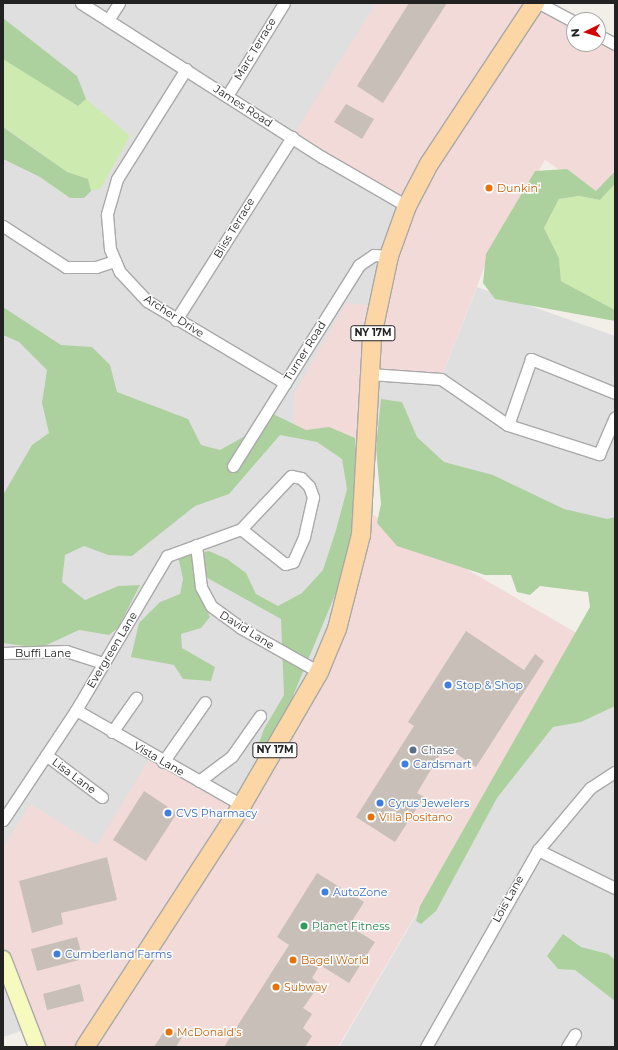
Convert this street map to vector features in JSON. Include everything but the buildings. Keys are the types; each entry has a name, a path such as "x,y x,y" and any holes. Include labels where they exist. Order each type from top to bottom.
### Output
{"main road":[{"name":"NY 17M","path":"85,1047 242,805 319,672 337,629 361,535 370,374 378,298 389,256 407,206 429,164 535,3"},
{"path":"3,959 36,1047"}],"street":[{"name":"James Road","path":"81,3 226,96 407,206"},
{"path":"108,20 119,3"},
{"name":"Marc Terrace","path":"226,96 284,3"},
{"path":"539,3 566,18"},
{"path":"606,39 615,44"},
{"name":"Archer Drive","path":"186,69 111,193 108,241 115,261 128,282 176,320 285,383"},
{"name":"Bliss Terrace","path":"176,320 292,137"},
{"path":"3,226 66,267 96,267 115,261"},
{"name":"Turner Road","path":"232,466 359,265 374,255 389,256"},
{"path":"508,425 531,359 615,393"},
{"path":"370,374 441,379 508,425 599,454 604,450 615,417"},
{"path":"292,476 301,478 309,486 311,511 293,562 285,564 275,559 241,529 285,480 292,476"},
{"name":"Evergreen Lane","path":"3,820 76,710 167,556 196,544 241,529"},
{"name":"David Lane","path":"196,544 200,588 216,611 319,672"},
{"name":"Buffi Lane","path":"3,653 66,651 104,663"},
{"path":"112,732 136,698"},
{"path":"163,762 205,702"},
{"name":"Vista Lane","path":"76,710 163,762 242,805"},
{"path":"198,781 232,756 260,716"},
{"name":"Lisa Lane","path":"46,755 102,796"},
{"name":"Lois Lane","path":"426,1047 538,850 590,788 615,772"},
{"path":"538,850 615,888"},
{"path":"567,1047 574,1034"}],"shaded area":[{"path":"3,3 535,3 441,379 477,287 615,336 615,532 368,439 337,629 242,805 27,1029 3,1037"},
{"path":"376,3 539,3 566,18 566,52 606,52 606,39 615,44 615,169 597,195 545,160 491,250 441,379 372,374 368,439 294,434 294,394 346,303 377,306 407,206 292,137"},
{"path":"363,509 580,635 338,1047 37,1047 3,959 3,848 30,804 97,845 152,755 242,805 319,672"},
{"path":"580,635 615,654 615,1047 339,1047"}],"green space":[{"path":"3,18 77,76 86,99 78,106 3,59"},
{"path":"3,58 78,106 86,99 130,136 101,188 91,191 88,179 67,172 3,126"},
{"path":"3,127 67,172 88,179 91,191 84,198 70,198 40,177 3,159"},
{"path":"567,169 596,191 615,171 615,184 600,200 579,196 559,199 544,228 559,258 561,281 615,310 615,321 495,299 483,283 486,254 535,171"},
{"path":"615,184 615,310 561,281 559,258 544,228 559,199 579,196 600,200"},
{"path":"3,307 61,345 92,347 110,365 117,392 188,419 201,445 220,450 245,436 273,414 306,430 329,427 355,438 359,491 345,571 285,715 262,756 254,757 264,729 284,695 281,619 195,571 198,594 210,617 201,628 181,634 182,648 215,667 211,681 183,679 174,665 131,657 139,623 160,602 180,594 183,579 178,556 209,551 227,559 246,573 256,594 278,606 302,593 323,570 336,530 347,489 342,459 317,442 280,435 229,494 195,506 132,556 108,555 84,546 65,555 62,582 85,600 118,586 140,585 118,628 109,635 79,630 40,648 3,643 3,495 32,445 49,433 42,403 47,370 19,342 3,335"},
{"path":"381,399 402,402 417,437 444,462 493,475 564,509 607,519 615,517 615,706 581,722 553,727 497,798 436,911 421,924 416,921 420,906 590,607 588,592 540,586 530,595 517,592 511,575 485,575 397,546 377,523 381,504 376,448"},
{"path":"563,934 581,947 608,954 615,960 615,1001 575,970 558,969 547,956"}],"place":[{"name":"Dunkin'","path":"489,188"},
{"name":"Stop & Shop","path":"448,685"},
{"name":"Chase","path":"413,750"},
{"name":"Cardsmart","path":"405,764"},
{"name":"Cyrus Jewelers","path":"380,803"},
{"name":"CVS Pharmacy","path":"168,813"},
{"name":"Villa Positano","path":"371,817"},
{"name":"AutoZone","path":"325,892"},
{"name":"Planet Fitness","path":"304,926"},
{"name":"Cumberland Farms","path":"57,954"},
{"name":"Bagel World","path":"293,960"},
{"name":"Subway","path":"276,987"},
{"name":"McDonald's","path":"169,1032"}]}
